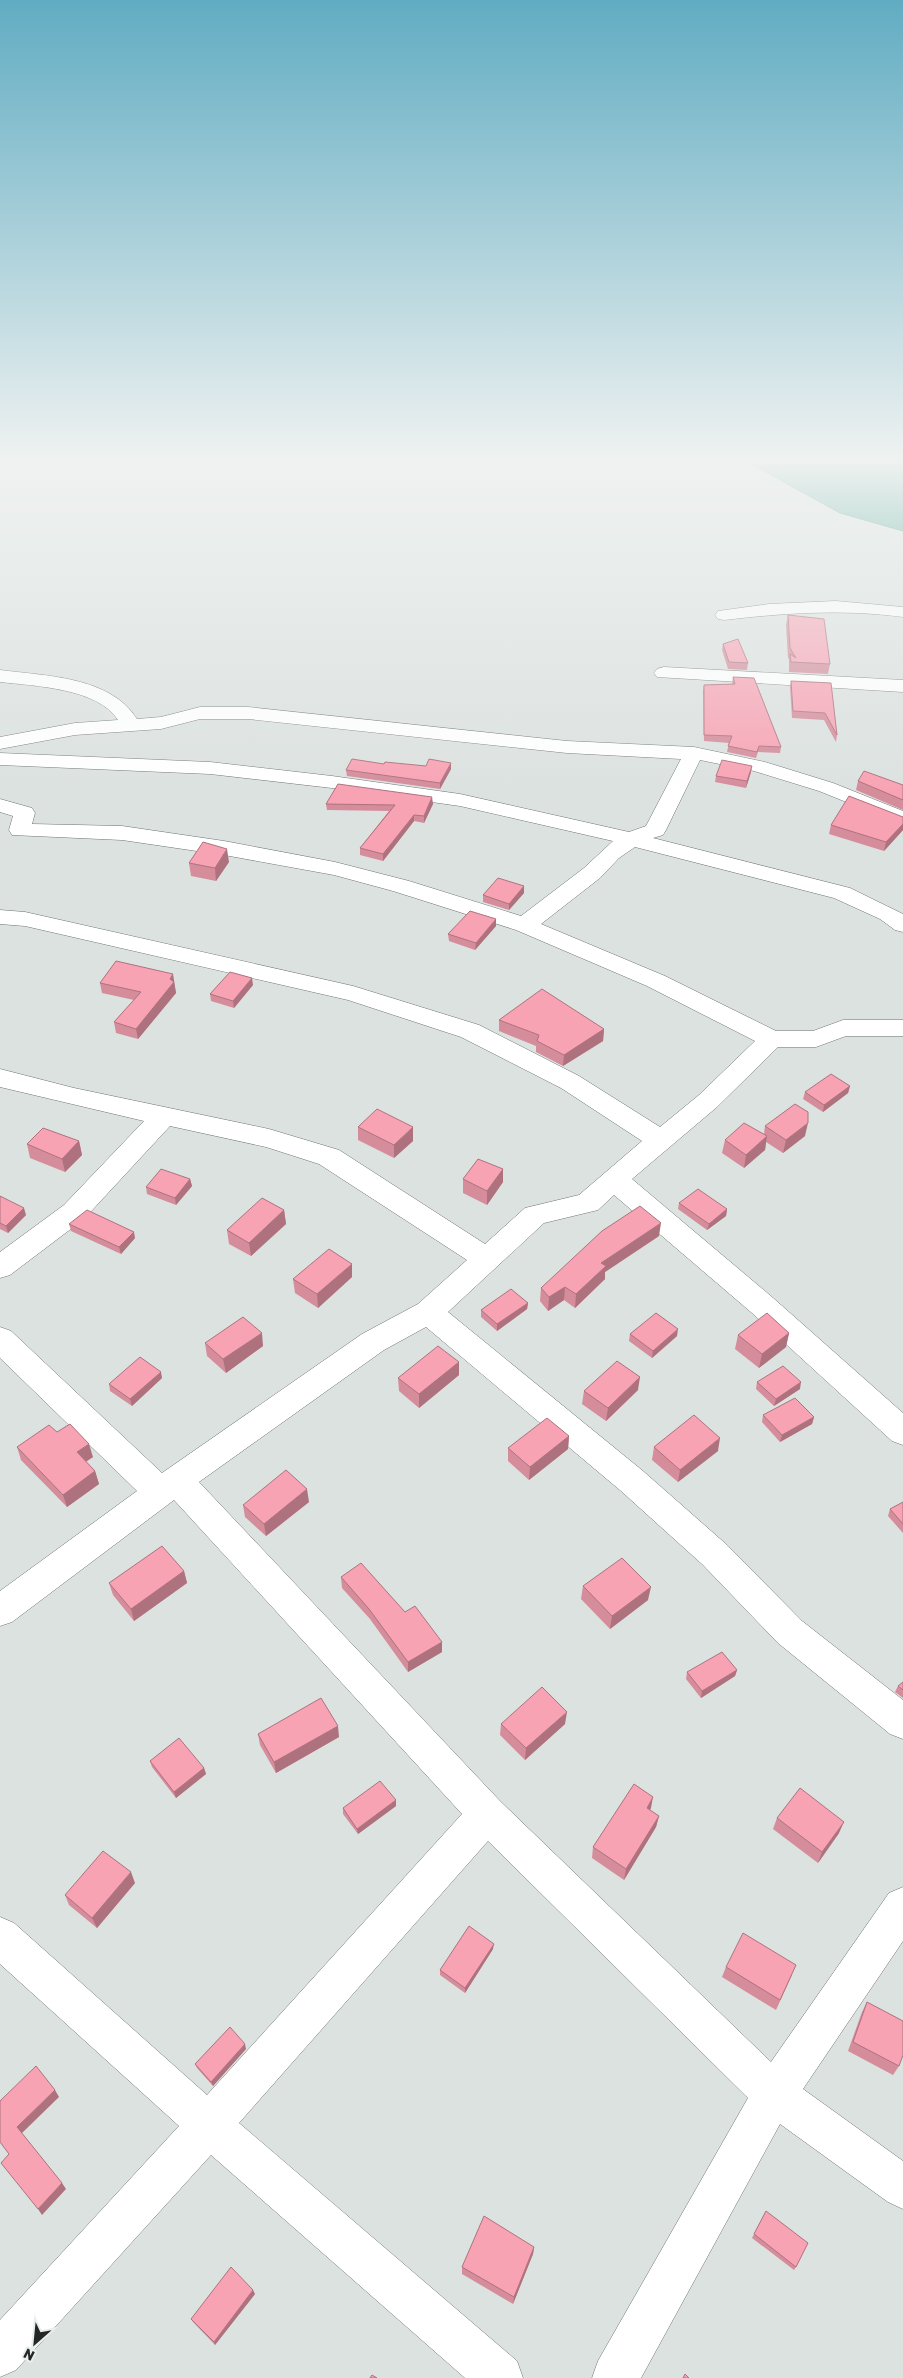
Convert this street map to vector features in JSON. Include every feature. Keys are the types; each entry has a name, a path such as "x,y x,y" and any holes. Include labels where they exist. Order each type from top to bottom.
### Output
{"street":[{"path":"724,616 774,608 824,607 903,612"},
{"path":"664,673 903,686"},
{"path":"0,676 59,683 100,696 120,709 131,726"},
{"path":"0,743 75,729 162,724 200,713 248,713 567,747 694,754 758,766 817,784 903,819"},
{"path":"524,924 592,873 610,853 631,839 655,830 694,754"},
{"path":"0,759 210,768 332,782 460,800 631,839 842,893 888,914 903,925"},
{"path":"0,805 24,813 20,830 122,833 252,853 335,869 401,886 524,924 656,981 772,1039 816,1039 843,1028 903,1028"},
{"path":"0,916 25,919 353,994 470,1031 570,1082 662,1141"},
{"path":"0,1612 168,1486 373,1342 428,1312 536,1215 588,1203 614,1178 662,1141 708,1101 772,1039"},
{"path":"0,1078 74,1097 269,1138 328,1157 487,1259"},
{"path":"0,1267 74,1212 164,1116"},
{"path":"614,1178 762,1305 903,1432"},
{"path":"428,1312 632,1481 715,1555 790,1632 903,1722"},
{"path":"0,1339 168,1486 487,1814 774,2094 903,2187"},
{"path":"0,2354 209,2125 487,1814"},
{"path":"615,2378 774,2094 903,1907"},
{"path":"0,1937 209,2125 500,2378"}],"building":[{"path":"788,615 824,619 830,664 791,662 790,654 796,658 790,648"},
{"path":"738,639 748,663 729,662 723,644"},
{"path":"733,677 754,678 781,747 759,746 757,752 728,746 732,736 704,735 704,685 735,684"},
{"path":"791,681 831,683 837,735 825,713 793,711"},
{"path":"352,759 384,764 385,762 426,766 429,759 451,763 440,783 346,770"},
{"path":"722,760 752,766 747,781 716,776"},
{"path":"864,771 903,785 903,800 858,781"},
{"path":"338,784 432,797 424,816 414,815 383,854 360,848 395,805 326,804"},
{"path":"849,796 903,817 903,824 886,842 831,825"},
{"path":"203,842 227,849 215,868 189,863"},
{"path":"498,878 524,886 509,904 483,895"},
{"path":"470,911 496,919 476,943 448,934"},
{"path":"116,961 173,974 170,979 174,982 136,1029 114,1022 141,992 100,983"},
{"path":"230,972 252,978 233,1001 210,994"},
{"path":"542,989 604,1029 564,1055 537,1041 539,1035 499,1020"},
{"path":"831,1074 850,1086 824,1105 805,1092"},
{"path":"795,1104 808,1112 808,1123 786,1140 765,1126"},
{"path":"377,1109 413,1127 394,1145 358,1127"},
{"path":"744,1123 767,1136 746,1155 725,1140"},
{"path":"43,1128 79,1141 62,1159 27,1144"},
{"path":"478,1159 503,1169 487,1191 463,1179"},
{"path":"161,1169 190,1179 175,1198 146,1187"},
{"path":"698,1189 727,1209 709,1224 679,1203"},
{"path":"0,1196 24,1208 6,1226 0,1223"},
{"path":"262,1198 284,1210 249,1243 227,1230"},
{"path":"640,1206 661,1223 601,1263 606,1266 576,1294 565,1287 549,1297 541,1288 602,1231"},
{"path":"87,1210 134,1232 119,1247 69,1224"},
{"path":"329,1249 352,1264 317,1294 293,1279"},
{"path":"511,1289 528,1303 497,1324 481,1310"},
{"path":"656,1313 678,1329 653,1351 630,1334"},
{"path":"767,1313 789,1333 762,1354 738,1335"},
{"path":"243,1317 262,1333 223,1359 205,1343"},
{"path":"438,1346 459,1362 419,1394 398,1378"},
{"path":"140,1357 161,1372 130,1399 109,1384"},
{"path":"617,1361 640,1377 608,1408 584,1391"},
{"path":"783,1366 801,1382 776,1399 757,1382"},
{"path":"795,1398 814,1417 782,1435 763,1415"},
{"path":"694,1415 720,1438 680,1470 654,1447"},
{"path":"547,1418 569,1436 530,1467 508,1448"},
{"path":"70,1424 89,1444 77,1452 95,1471 63,1495 17,1447 49,1425 57,1432"},
{"path":"286,1470 307,1489 264,1524 243,1505"},
{"path":"903,1502 903,1524 890,1509"},
{"path":"162,1546 184,1571 131,1609 109,1583"},
{"path":"622,1558 651,1587 612,1616 583,1586"},
{"path":"361,1563 405,1612 415,1606 442,1642 408,1662 369,1609 341,1577"},
{"path":"722,1652 737,1670 702,1691 687,1672"},
{"path":"903,1682 903,1690 898,1686"},
{"path":"542,1687 567,1712 526,1748 501,1724"},
{"path":"321,1698 338,1726 274,1762 258,1734"},
{"path":"179,1738 204,1768 174,1792 150,1761"},
{"path":"380,1781 396,1800 357,1829 343,1808"},
{"path":"634,1784 653,1797 647,1808 659,1816 626,1869 593,1847"},
{"path":"800,1788 844,1822 822,1852 777,1818"},
{"path":"103,1851 131,1872 92,1918 65,1895"},
{"path":"469,1926 494,1944 465,1988 440,1970"},
{"path":"743,1933 796,1965 780,2000 726,1967"},
{"path":"867,2002 903,2021 903,2055 899,2066 853,2042"},
{"path":"230,2027 245,2044 211,2082 195,2064"},
{"path":"36,2066 55,2090 17,2127 62,2183 38,2209 1,2163 9,2154 0,2142 0,2101"},
{"path":"766,2211 808,2243 796,2267 754,2234"},
{"path":"484,2216 534,2247 514,2297 462,2267"},
{"path":"231,2267 253,2290 214,2342 191,2319"}]}
